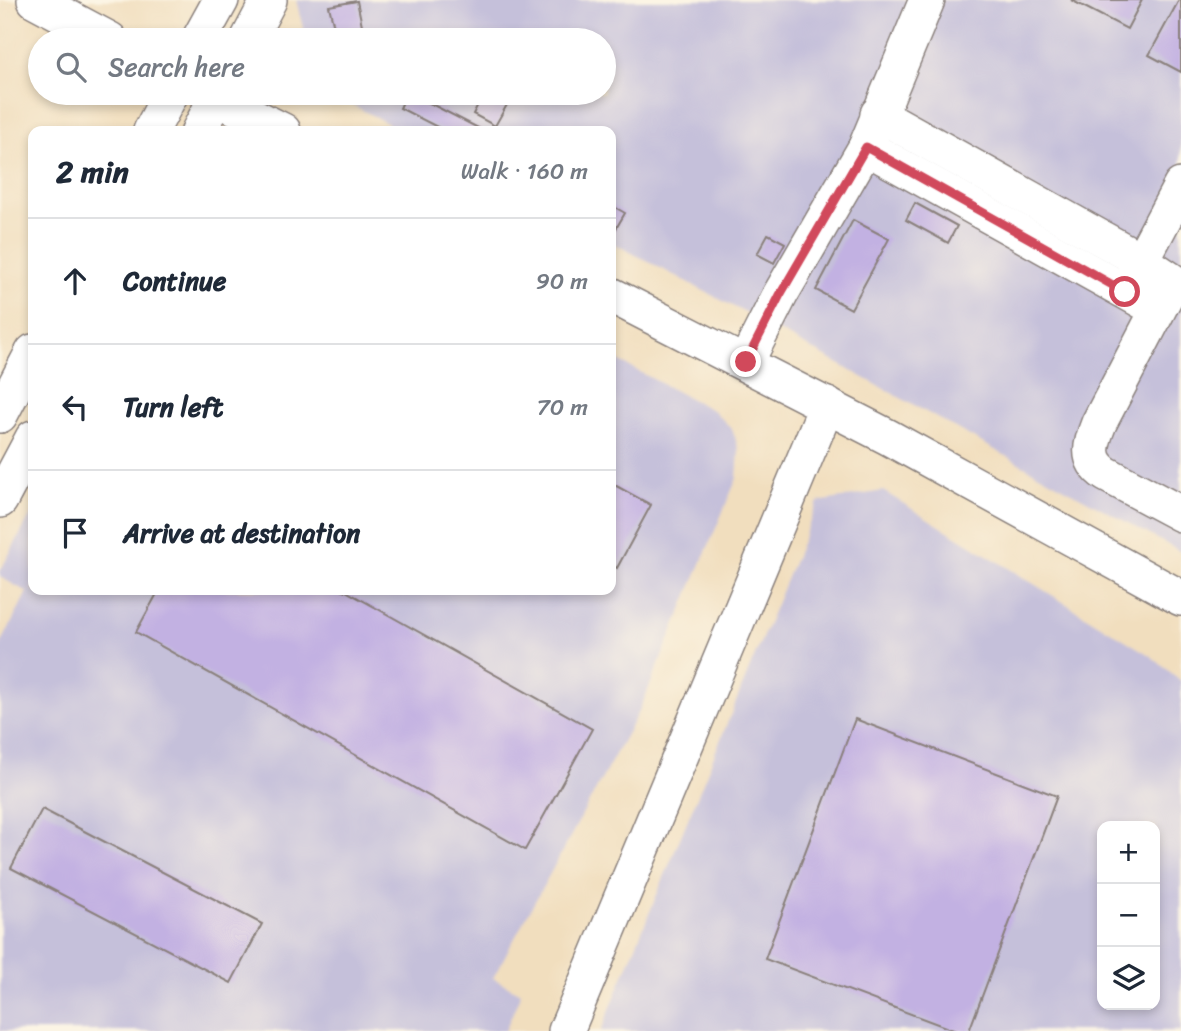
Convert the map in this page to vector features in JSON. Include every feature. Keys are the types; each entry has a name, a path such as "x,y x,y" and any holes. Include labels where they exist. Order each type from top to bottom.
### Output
{"street":[{"path":"35,0 88,28"},
{"path":"206,28 221,0"},
{"path":"254,28 269,0"},
{"path":"746,362 780,295 866,147 927,0"},
{"path":"154,126 165,105"},
{"path":"201,126 210,105"},
{"path":"235,105 274,126"},
{"path":"878,114 1142,261 1173,287"},
{"path":"866,147 1125,292 1173,287"},
{"path":"1125,292 1181,187"},
{"path":"1173,287 1099,423 1092,442 1091,456 1099,469 1106,474 1181,514"},
{"path":"616,297 827,405 1181,598"},
{"path":"0,415 28,362"},
{"path":"566,1031 827,405"},
{"path":"0,500 28,447"}],"shaded area":[{"path":"296,0 1181,0 1181,552 616,245 616,126 393,126 353,105 616,105 616,28 303,28"},
{"path":"616,360 714,411 732,429 739,450 737,478 640,709 493,978 521,993 505,1031 0,1031 0,646 27,592 0,577 0,571 28,520 28,595 616,595"},
{"path":"883,491 1151,656 1181,681 1181,1031 601,1031 818,502"}],"building":[{"path":"1071,0 1142,0 1127,29"},
{"path":"1181,0 1181,72 1149,55"},
{"path":"357,1 363,28 334,28 329,6"},
{"path":"401,105 433,105 474,126 435,126 400,108"},
{"path":"478,105 507,105 495,126 473,114"},
{"path":"915,203 957,226 948,243 906,220"},
{"path":"616,208 625,213 616,229"},
{"path":"853,220 889,239 851,309 816,290"},
{"path":"768,234 785,243 774,263 757,254"},
{"path":"616,486 651,505 616,567"},
{"path":"156,595 353,595 592,729 525,850 136,632"},
{"path":"855,719 1057,796 969,1031 956,1031 765,959"},
{"path":"42,809 262,924 231,983 11,868"}],"route":[{"path":"746,362 780,295 866,147 1125,292"}]}
